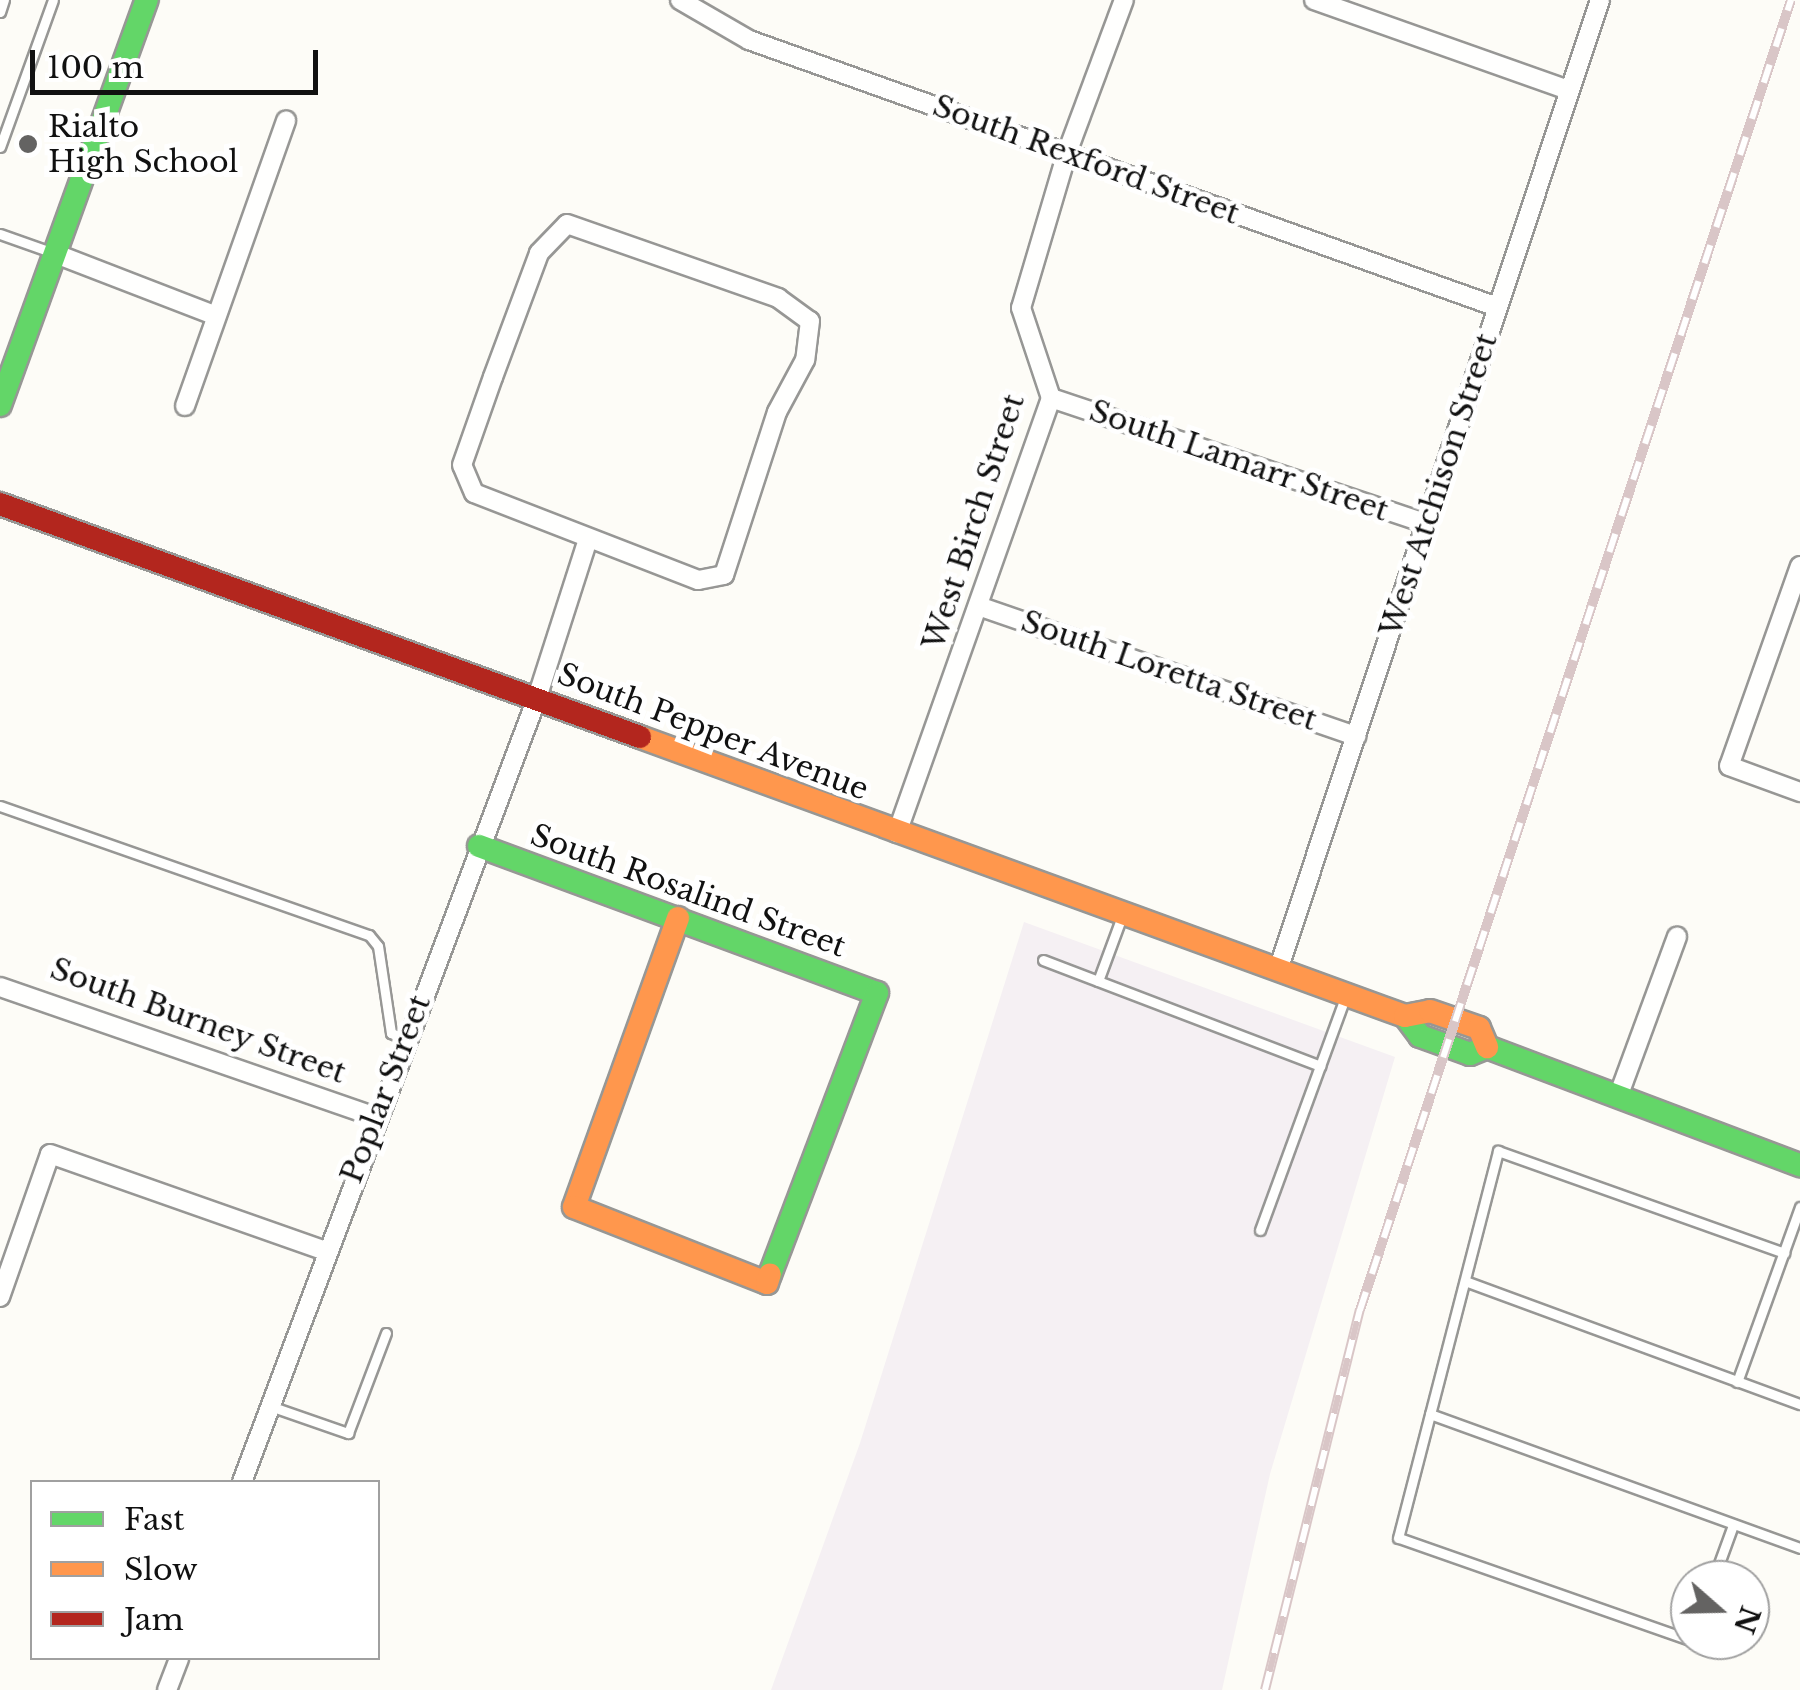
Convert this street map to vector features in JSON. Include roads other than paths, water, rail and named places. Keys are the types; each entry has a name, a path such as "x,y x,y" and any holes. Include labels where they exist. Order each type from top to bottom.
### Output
{"main road":[{"path":"0,405 147,0"},
{"name":"South Pepper Avenue","path":"0,504 1405,1016 1420,1036 1470,1054 1487,1047 1800,1165"},
{"name":"South Rosalind Street","path":"478,846 678,918 877,993 767,1283 574,1207 678,918"}],"street":[{"name":"South Rexford Street","path":"680,0 749,40 1497,307"},
{"name":"West Birch Street","path":"896,832 982,607 1051,398 1022,308 1067,154 1124,0"},
{"path":"1314,0 1568,90"},
{"name":"West Atchison Street","path":"1278,970 1600,0"},
{"path":"184,406 286,120"},
{"path":"567,224 778,298 810,321 805,360 777,412 724,576 698,580 618,547 587,542 474,493 462,465 539,253 567,224"},
{"path":"56,254 214,315"},
{"name":"South Lamarr Street","path":"1051,398 1427,524"},
{"name":"Poplar Street","path":"243,1480 375,1117 537,698 587,542"},
{"path":"1800,566 1729,766 1800,792"},
{"name":"South Loretta Street","path":"982,607 1356,736"},
{"path":"1618,1097 1676,937"},
{"name":"South Burney Street","path":"0,987 375,1117"},
{"path":"0,1297 50,1154 326,1251"},
{"path":"167,1690 178,1660"}],"lane":[{"path":"0,12 4,0"},
{"path":"0,147 53,0"},
{"path":"0,234 56,254"},
{"path":"0,806 369,935 378,946 390,1029 405,1039"},
{"path":"1098,981 1123,913"},
{"path":"1043,960 1320,1066"},
{"path":"1260,1230 1346,995"},
{"path":"1670,1633 1398,1538 1498,1151 1784,1253"},
{"path":"1736,1382 1800,1207"},
{"path":"1464,1281 1800,1404"},
{"path":"270,1406 348,1432 386,1333"},
{"path":"1430,1414 1800,1548"},
{"path":"1720,1560 1733,1525"}],"railway":[{"path":"1265,1690 1360,1310 1791,0"}],"place":[{"name":"Rialto High School","path":"28,144"}]}
